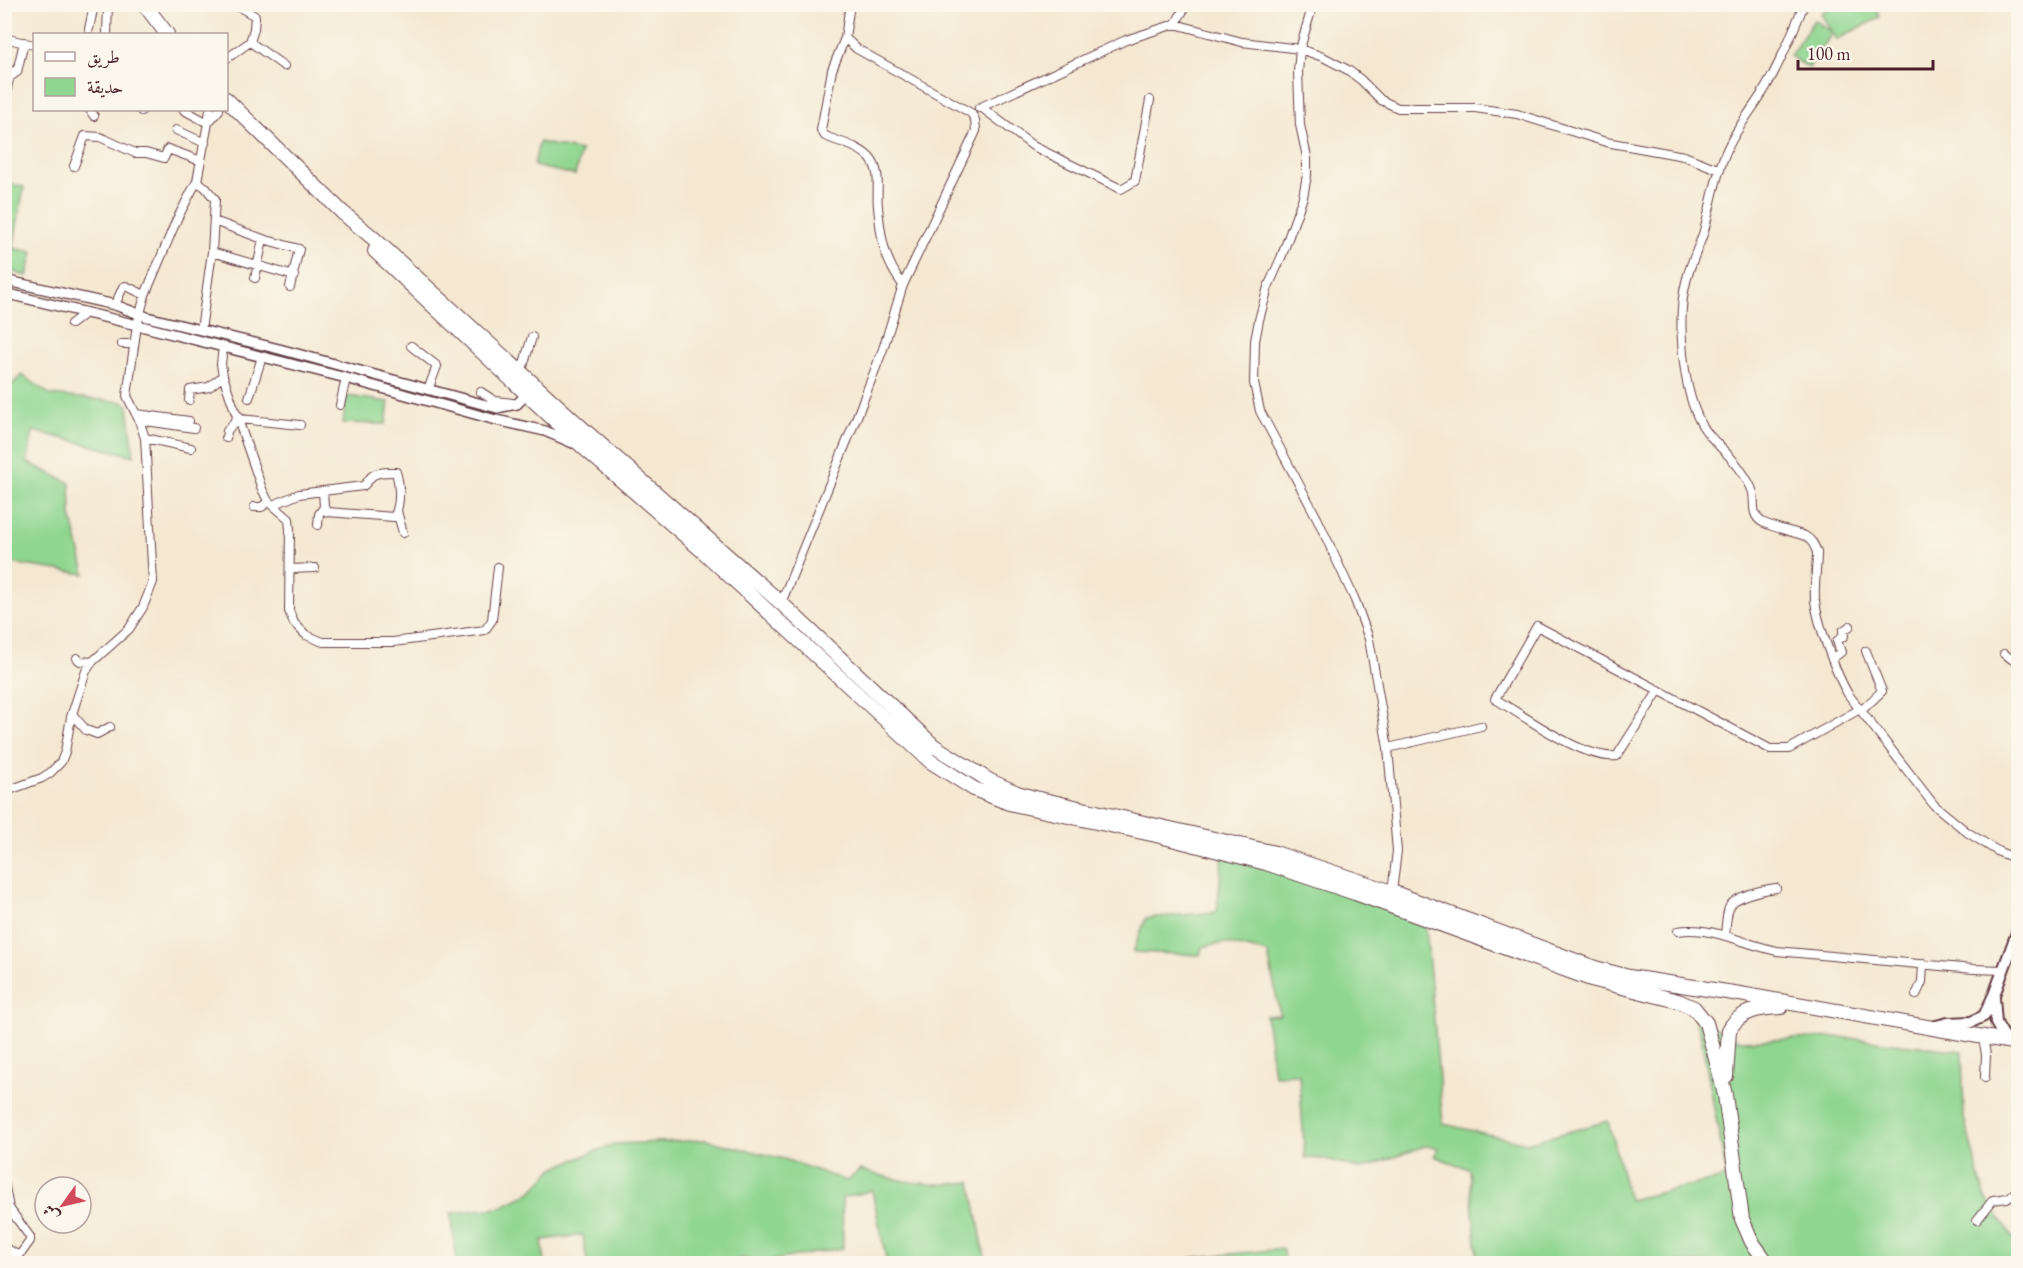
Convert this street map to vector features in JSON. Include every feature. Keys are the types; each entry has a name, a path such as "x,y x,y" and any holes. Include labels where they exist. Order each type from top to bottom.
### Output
{"highway":[{"path":"144,4 166,33"},
{"path":"228,107 521,373 781,603 934,746 1001,786 1031,797 1275,853 1392,892 1595,968 1614,973 2012,1042"},
{"path":"343,213 364,240 522,399 583,447 705,553 924,755 960,781 1010,803 1156,835 1266,863 1591,979 1695,1008 1706,1023 1725,1095 1742,1220 1752,1242 1768,1263"},
{"path":"1725,1095 1729,1030 1732,1024 1754,1009 1804,1006"}],"main road":[{"path":"1932,1027 1980,1019 1987,1011 2019,930"},
{"path":"1994,995 1996,1023 2012,1042"}],"street":[{"path":"89,29 94,5 99,4"},
{"path":"107,33 108,4"},
{"path":"228,58 250,42 255,29 255,16 234,4"},
{"path":"849,4 845,38 832,70 821,130 825,136 864,153 875,166 885,252 892,269 903,285"},
{"path":"1175,24 1183,11 1184,4"},
{"path":"1313,4 1300,49 1298,99 1300,125 1307,157 1307,175 1303,197 1268,287 1259,320 1255,341 1256,398 1260,411 1317,518 1355,600 1369,639 1388,748 1397,851 1392,892"},
{"path":"1804,4 1779,64 1730,144 1720,170 1704,233 1687,277 1683,296 1682,342 1693,405 1702,425 1713,441 1740,468 1749,483 1753,493 1753,508 1756,516 1763,522 1805,536 1815,546 1817,552 1815,602 1841,682 1934,805 1974,837 2000,852 2019,859"},
{"path":"971,113 1126,40 1175,24 1242,42 1300,49 1323,57 1348,70 1381,100 1398,108 1475,108 1517,114 1606,142 1684,156 1720,170"},
{"path":"4,38 33,45"},
{"path":"781,603 883,349 903,285 976,131 975,120 971,113 857,49 845,38"},
{"path":"4,108 8,83 10,77 17,72 24,42"},
{"path":"250,42 285,66"},
{"path":"4,70 17,72"},
{"path":"981,107 1033,146 1121,189 1135,181 1150,100"},
{"path":"186,111 208,123"},
{"path":"4,792 42,778 57,767 65,752 72,714 86,671 92,662 129,629 143,607 153,582 145,438 138,417 127,396 134,344 146,295 177,219 197,181 210,111"},
{"path":"208,123 219,111"},
{"path":"176,130 205,143"},
{"path":"74,166 85,136 100,137 135,153 146,153 164,158 168,148 201,161"},
{"path":"197,181 215,199 212,252 201,330"},
{"path":"214,221 299,249 290,287"},
{"path":"255,278 263,239"},
{"path":"212,252 294,276"},
{"path":"4,280 115,305 139,320 223,347 346,378 496,420 524,425 583,447"},
{"path":"115,305 123,287 129,287 146,295"},
{"path":"4,293 85,313 201,330 497,408 522,399"},
{"path":"71,324 85,313"},
{"path":"521,373 532,337"},
{"path":"122,344 134,344"},
{"path":"411,346 436,366 428,390"},
{"path":"223,347 223,376 262,489 271,503 289,519 289,611 294,623 306,635 323,642 393,642 485,630 492,620 498,567"},
{"path":"249,398 262,357"},
{"path":"189,400 190,390 209,387 223,376"},
{"path":"340,405 346,378"},
{"path":"481,392 495,400 522,399"},
{"path":"138,417 189,420"},
{"path":"138,417 194,428"},
{"path":"239,418 300,425"},
{"path":"226,438 227,430 239,418"},
{"path":"145,438 191,448"},
{"path":"254,507 262,507 299,494 363,486 368,484 370,477 374,474 396,472 399,481 397,511 403,533"},
{"path":"323,491 324,507 327,512 394,517 397,511"},
{"path":"318,525 324,507"},
{"path":"290,569 315,568"},
{"path":"1659,690 1617,756 1608,757 1564,741 1496,699 1537,626 1659,690 1770,749 1789,749 1861,709 1882,691 1866,651"},
{"path":"1833,658 1842,652 1837,641 1844,636 1843,631 1850,627"},
{"path":"2004,654 2019,663"},
{"path":"77,658 80,661 92,662"},
{"path":"72,714 86,730 97,735 110,727"},
{"path":"1388,748 1481,726"},
{"path":"1725,936 1729,906 1735,900 1758,891 1776,888"},
{"path":"1678,931 1686,930 1725,936 1777,951 2003,970"},
{"path":"1916,995 1922,982 1923,964"},
{"path":"1983,1037 1986,1055 1985,1077"},
{"path":"4,1182 9,1208 30,1238 20,1256 4,1247"},
{"path":"1977,1220 1993,1200 2007,1198 2019,1191"}],"green space":[{"path":"1837,4 1874,5 1880,17 1836,40 1832,33 1809,68 1790,56 1814,20 1831,31 1821,13"},
{"path":"539,142 581,151 575,175 534,166"},
{"path":"4,182 24,187 13,248 33,252 27,276 5,270"},
{"path":"22,375 51,395 123,402 128,405 134,456 33,431 27,462 70,483 71,515 85,574 5,562 5,391"},
{"path":"347,396 389,402 386,424 343,423"},
{"path":"1228,835 1425,904 1443,1124 1527,1143 1608,1121 1629,1200 1727,1177 1701,1037 1694,1016 1739,1041 1840,1037 1962,1051 1964,1118 1984,1195 2018,1245 2018,1263 1478,1263 1469,1169 1434,1156 1439,1148 1425,1146 1361,1169 1326,1159 1305,1158 1299,1074 1274,1075 1266,1016 1280,1015 1268,953 1224,943 1202,947 1200,955 1133,952 1146,918 1217,912 1222,860"},
{"path":"706,1140 784,1159 847,1181 860,1170 928,1184 971,1182 986,1263 887,1263 872,1190 842,1198 843,1248 762,1262 741,1258 726,1264 587,1264 583,1235 542,1240 545,1263 457,1263 451,1213 499,1208 530,1193 554,1168 614,1144"},
{"path":"1283,1249 1284,1263 1190,1263 1190,1258"}]}
